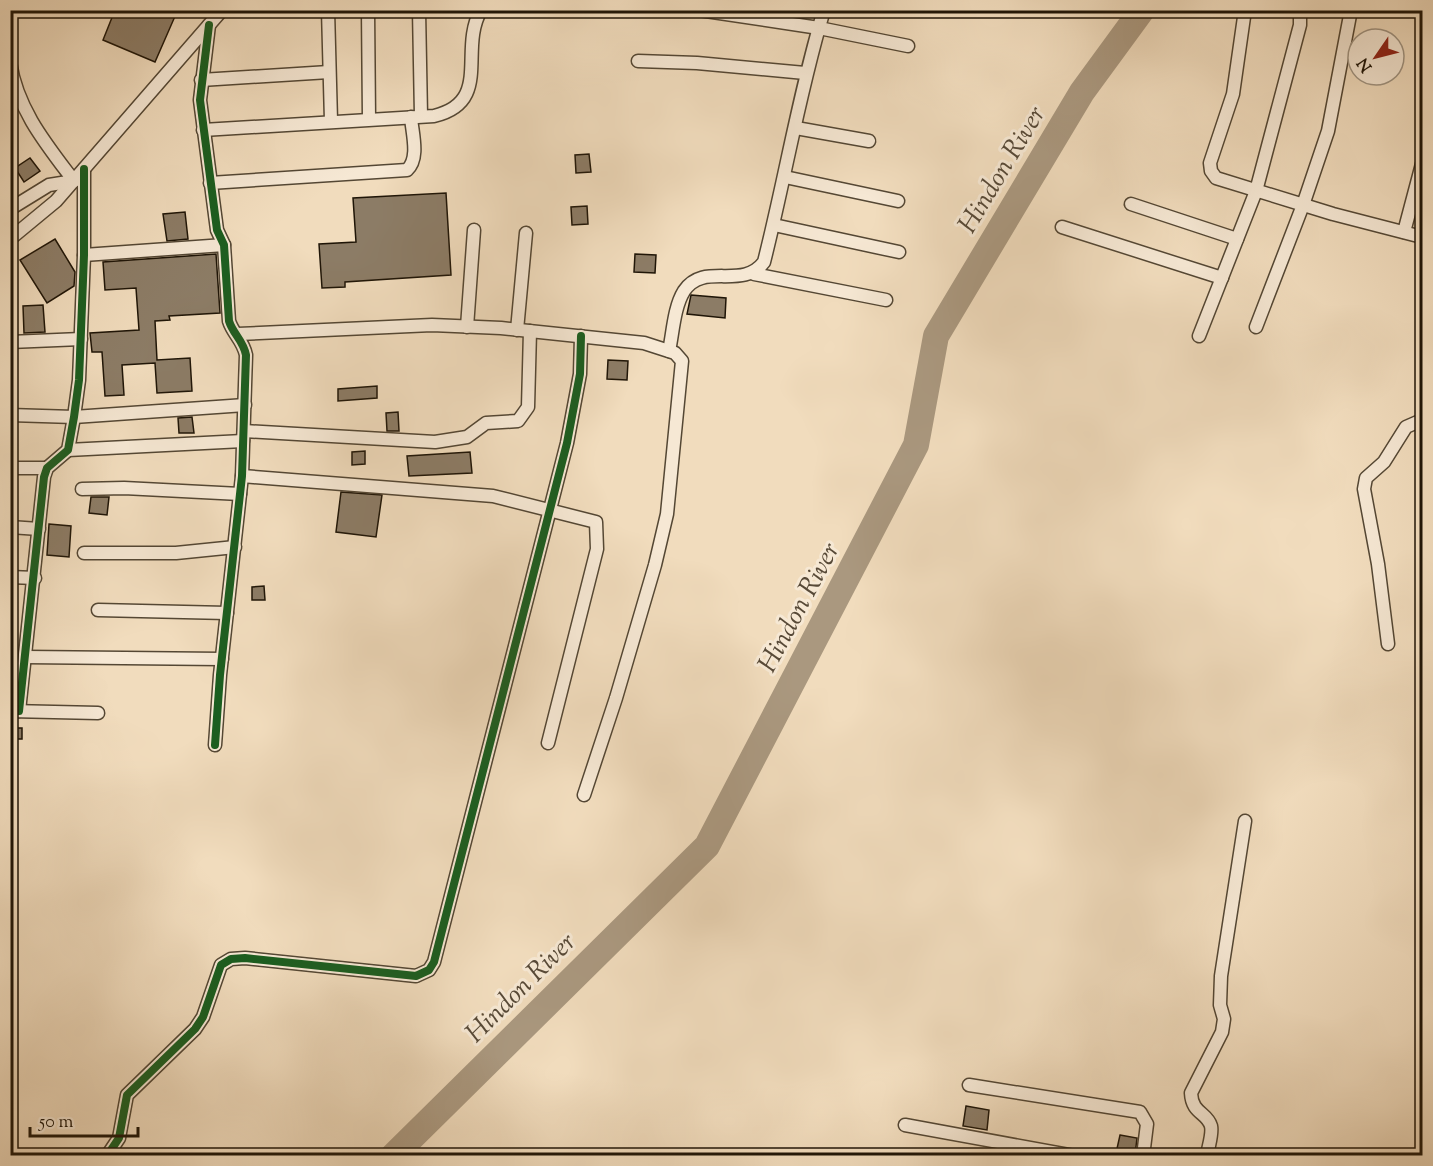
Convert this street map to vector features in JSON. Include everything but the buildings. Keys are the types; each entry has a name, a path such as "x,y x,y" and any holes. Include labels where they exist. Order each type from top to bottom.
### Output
{"street":[{"path":"205,10 220,13"},
{"path":"328,10 331,121"},
{"path":"368,10 369,119"},
{"path":"210,183 407,170 412,165 414,156 419,10"},
{"path":"203,130 416,117 448,112 460,106 467,97 471,76 471,37 481,10"},
{"path":"699,10 819,28 908,46"},
{"path":"754,274 765,262 796,128 806,73 824,10"},
{"path":"1245,10 1233,94 1210,163 1210,171 1216,178 1256,191 1422,237"},
{"path":"1199,336 1256,191 1300,25 1300,10"},
{"path":"1256,327 1303,205 1328,131 1351,10"},
{"path":"10,239 56,201 220,13"},
{"path":"209,25 201,80 203,130 217,230 224,246 229,321 232,330 238,334 246,355 242,476 215,745"},
{"path":"638,61 697,63 806,73"},
{"path":"10,62 18,94 31,123 74,181"},
{"path":"201,80 329,72"},
{"path":"796,128 869,141"},
{"path":"1404,232 1422,164"},
{"path":"68,450 74,417 81,339 84,170"},
{"path":"785,177 898,201"},
{"path":"10,209 49,185 74,181"},
{"path":"1131,204 1237,238"},
{"path":"774,225 899,252"},
{"path":"1062,227 1222,278"},
{"path":"467,327 474,230"},
{"path":"98,713 15,711 26,657 44,477 47,468 68,450 244,436 435,442 467,437 486,423 518,421 528,407 524,331 526,233"},
{"path":"84,255 224,246"},
{"path":"669,351 680,299 685,289 704,278 719,275 744,277 754,274 886,300"},
{"path":"238,334 432,325 467,327 580,336 644,344 669,351 682,361 683,370 666,514 640,621 584,795"},
{"path":"107,1155 120,1138 127,1095 195,1029 203,1017 221,964 231,959 245,957 416,976 429,970 434,962 551,510 580,374 580,336"},
{"path":"10,342 81,339"},
{"path":"10,415 74,417 244,405"},
{"path":"1388,644 1378,564 1364,489 1366,478 1384,462 1406,427 1422,420"},
{"path":"10,468 47,468"},
{"path":"242,476 493,496 596,522 598,530 595,560 548,743"},
{"path":"82,489 124,488 240,494"},
{"path":"10,527 39,529"},
{"path":"84,553 176,553 235,548"},
{"path":"10,577 35,578"},
{"path":"98,610 227,614"},
{"path":"26,657 222,659"},
{"path":"1207,1155 1212,1128 1195,1109 1191,1094 1222,1032 1224,1019 1220,1005 1221,976 1245,821"},
{"path":"969,1085 1140,1112 1148,1124 1143,1155"},
{"path":"905,1125 1074,1155"}],"waterway":[{"name":"Hindon River","path":"393,1156 707,846 916,445 936,336 1082,92 1142,10"}],"cycle path":[{"path":"209,25 200,100 217,230 224,245 229,321 246,355 242,476 220,675 215,745"},
{"path":"19,711 44,477 47,468 68,450 79,380 84,255 84,169"},
{"path":"107,1156 119,1138 127,1095 195,1029 203,1017 221,965 231,959 245,958 416,976 429,970 434,962 567,443 580,374 581,336"}]}
